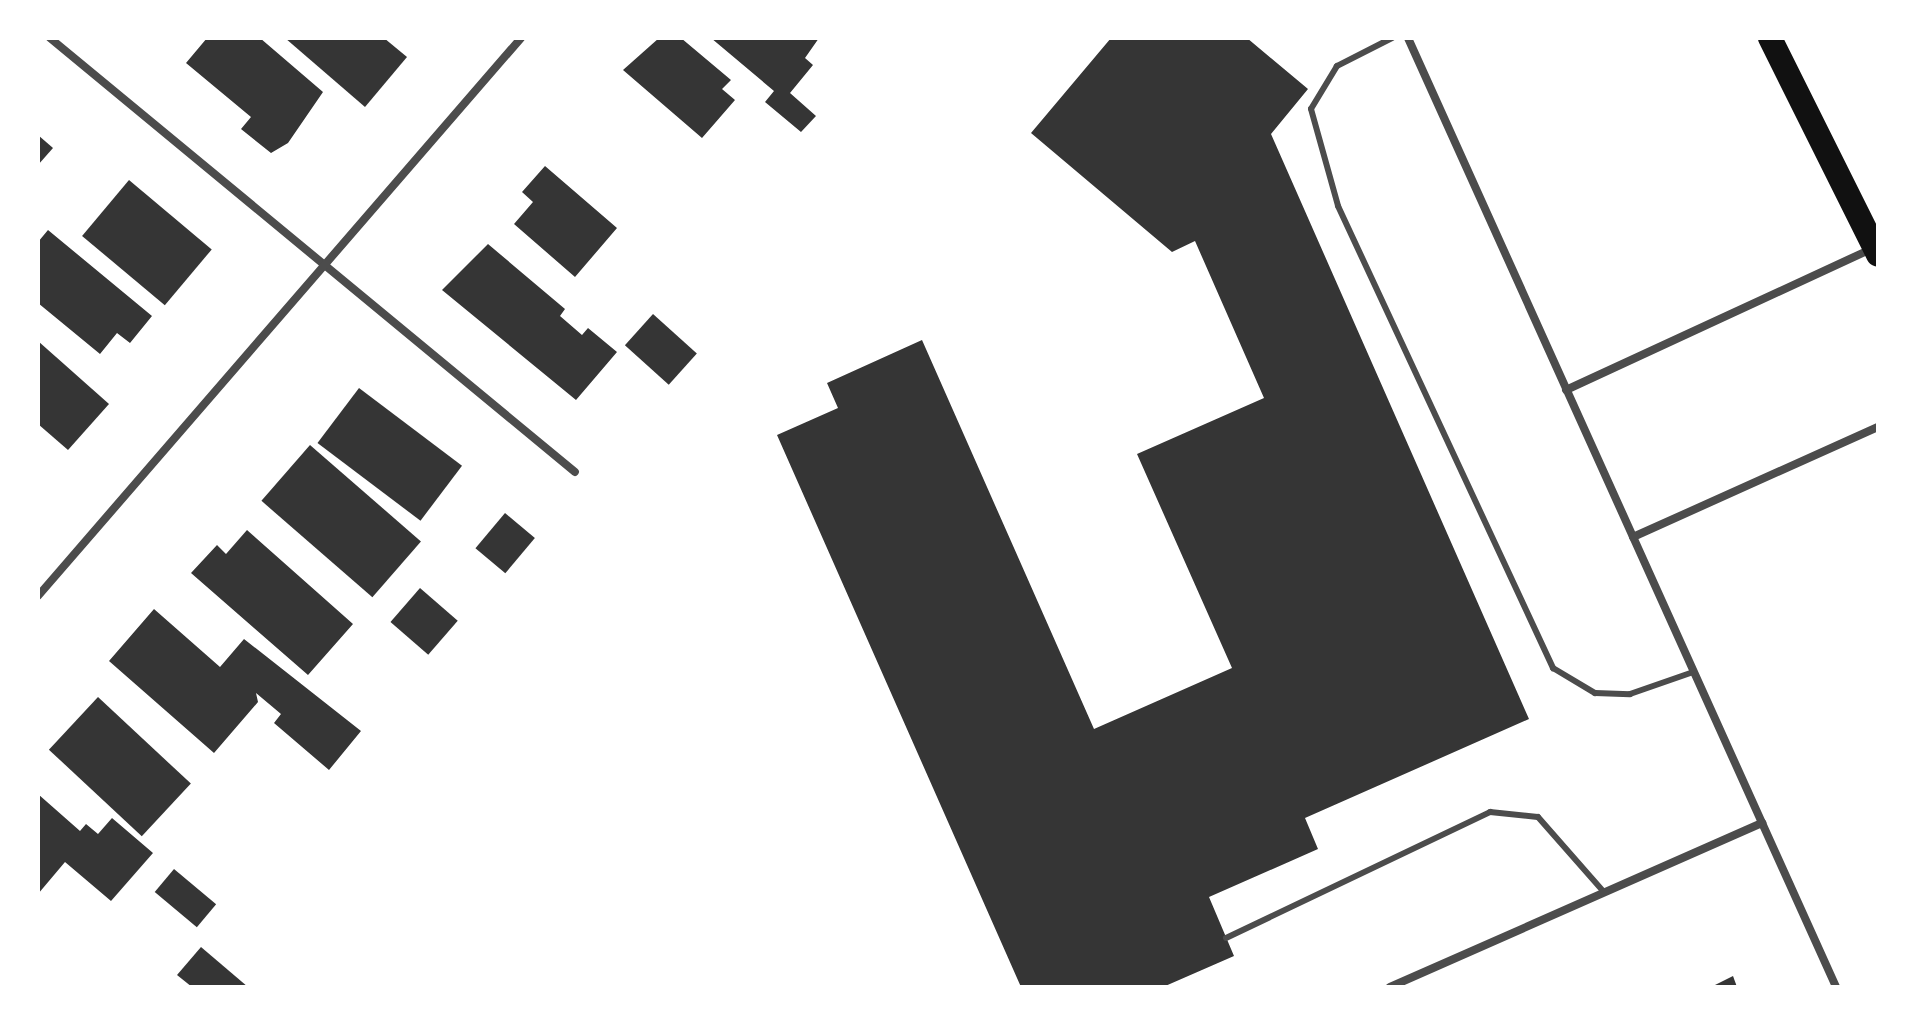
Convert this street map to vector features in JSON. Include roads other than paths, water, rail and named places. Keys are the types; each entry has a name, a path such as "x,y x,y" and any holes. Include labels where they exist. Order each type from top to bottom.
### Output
{"highway":[{"path":"1770,38 1878,255"},
{"path":"1788,38 1878,246"}],"street":[{"path":"50,38 575,472"},
{"path":"38,596 322,264 521,38"},
{"path":"1408,38 1836,987"},
{"path":"1566,390 1878,246"},
{"path":"1633,537 1878,427"},
{"path":"1390,987 1762,823"}],"lane":[{"path":"1392,38 1337,66 1311,109 1338,206 1553,668 1595,693 1630,694 1693,672"},
{"path":"1226,938 1490,812 1538,817 1604,892"}]}
